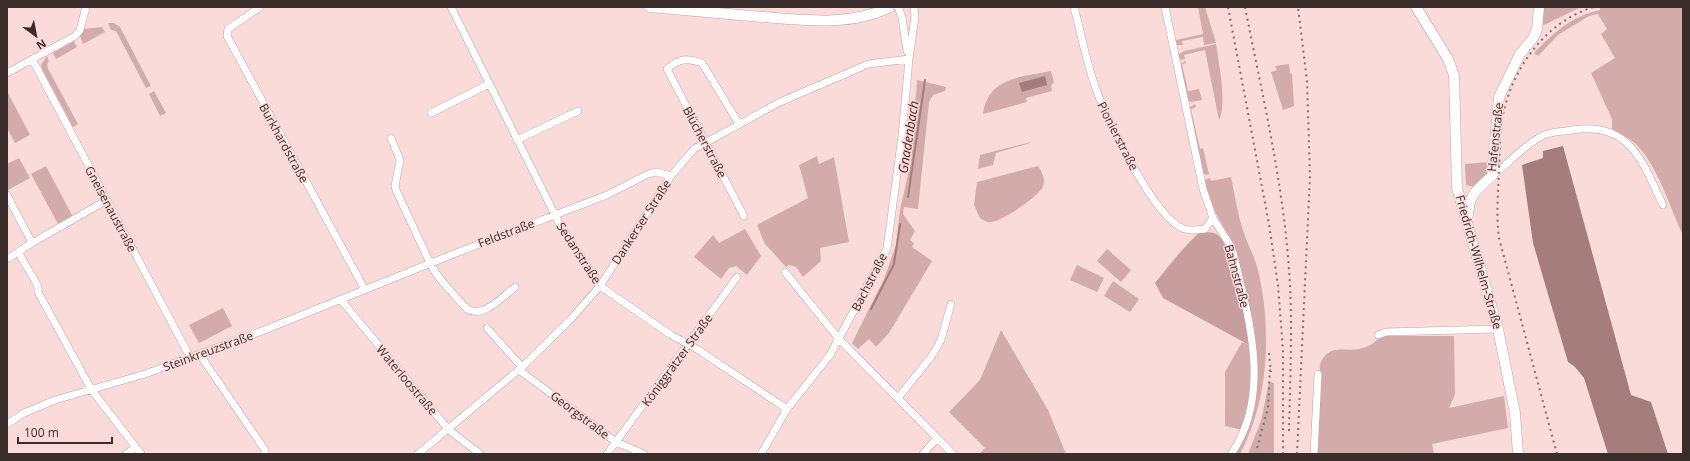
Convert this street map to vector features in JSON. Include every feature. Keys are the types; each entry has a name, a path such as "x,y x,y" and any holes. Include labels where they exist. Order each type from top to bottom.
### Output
{"main road":[{"path":"650,7 794,19 844,20 868,16 890,7"},
{"name":"Friedrich-Wilhelm-Straße","path":"1416,7 1448,59 1454,75 1460,200 1468,222 1498,329 1515,413 1518,454"},
{"name":"Hafenstraße","path":"1468,222 1468,202 1475,191 1492,176 1499,97 1520,54 1533,38 1538,29 1539,7"},
{"path":"1458,181 1466,191 1475,191"}],"street":[{"path":"7,73 74,36 80,30 86,7"},
{"name":"Burkhardstraße","path":"260,7 228,29 227,36 365,290"},
{"name":"Sedanstraße","path":"451,7 554,215 600,286 671,335 689,344 787,408"},
{"name":"Bachstraße","path":"898,7 902,17 908,59"},
{"name":"Bachstraße","path":"761,454 787,408 830,355 840,339 887,250 902,136 908,59 915,17 914,7"},
{"name":"Pionierstraße","path":"1074,7 1094,86 1139,177 1153,198 1178,225 1193,230 1205,229 1222,232"},
{"name":"Bahnstraße","path":"1165,7 1203,189 1213,218 1234,256 1251,332 1254,371 1252,404 1240,442 1231,454"},
{"name":"Gneisenaustraße","path":"32,59 191,359"},
{"name":"Blücherstraße","path":"739,124 702,63 689,59 676,61 667,69 744,216"},
{"name":"Dankerser Straße","path":"418,454 449,430 521,369 570,320 600,286 671,176 686,157 705,142 780,102 868,64 908,59"},
{"path":"431,113 489,84"},
{"path":"517,140 578,111"},
{"path":"1492,176 1543,135 1589,127 1602,129 1612,133 1633,148 1641,158 1663,205"},
{"path":"391,138 400,160 395,186 396,190 425,249 430,263 468,309 473,312 485,310 515,288"},
{"name":"Feldstraße","path":"407,272 614,192 648,174 656,172 671,176"},
{"path":"7,195 32,243"},
{"path":"7,259 107,200"},
{"path":"1205,229 1213,218"},
{"path":"18,252 39,290 38,292 92,389 141,454"},
{"name":"Steinkreuzstraße","path":"7,424 24,413 50,401 145,374 191,359 341,300 407,272"},
{"path":"785,272 840,339 954,454"},
{"name":"Königgrätzer Straße","path":"607,454 737,277"},
{"name":"Waterloostraße","path":"341,300 449,430 480,454"},
{"path":"898,398 931,358 938,346 951,304"},
{"name":"Georgstraße","path":"487,328 521,369 616,442 644,454"},
{"path":"1378,335 1386,332 1498,329"},
{"path":"200,355 265,450 265,454"},
{"path":"1314,454 1318,374"},
{"path":"923,454 937,438"},
{"path":"126,454 136,447"}],"shaded area":[{"path":"1198,7 1205,7 1216,43 1204,45 1203,37 1182,41 1183,45 1177,45 1176,40 1203,34"},
{"path":"1543,7 1581,7 1542,26"},
{"path":"1600,7 1683,7 1683,235 1651,164 1636,144 1612,129 1612,119 1591,73 1615,58 1601,34 1607,29 1598,14 1589,16 1558,35 1538,56 1534,53 1564,26 1581,16 1600,10"},
{"path":"108,23 114,23 120,27 151,86 146,88 116,31 111,30"},
{"path":"102,27 105,32 83,44 80,36 84,29"},
{"path":"74,41 77,47 56,59 53,53"},
{"path":"1216,44 1222,94 1219,120 1205,50 1184,55 1185,59 1181,60 1178,55 1184,51"},
{"path":"47,56 49,61 47,64 48,69 78,124 73,127 42,69 41,65"},
{"path":"1186,61 1186,63 1182,64 1188,91 1199,89 1202,100 1189,101 1180,64"},
{"path":"1289,64 1290,73 1292,74 1294,106 1283,110 1271,72 1277,70 1275,66"},
{"path":"1051,71 1054,82 1051,86 1052,91 1026,98 1027,102 983,114 986,102 999,86 1018,77"},
{"path":"1045,76 1047,85 1022,92 1019,83"},
{"path":"917,80 946,87 945,91 933,95 929,102 918,209 904,207 903,214 915,231 910,240 914,243 912,247 932,261 889,333 876,347 869,339 858,349 852,343 884,279 896,245 900,210 911,161"},
{"path":"7,91 30,135 15,143 7,128"},
{"path":"154,91 166,113 160,116 149,94"},
{"path":"1195,104 1196,107 1191,109 1200,149 1203,148 1209,174 1206,175 1203,173 1190,107"},
{"path":"1031,142 996,153 993,165 978,169 980,155"},
{"path":"1563,146 1631,395 1651,402 1668,454 1608,454 1584,378 1575,367 1568,362 1533,243 1522,165 1543,158 1543,151"},
{"path":"817,156 819,164 834,157 849,242 820,248 821,261 803,277 796,267 789,265 786,267 765,244 757,225 808,198 799,165"},
{"path":"19,158 30,178 8,190 7,164"},
{"path":"1489,162 1488,174 1474,187 1466,185 1465,164"},
{"path":"46,166 73,217 58,224 31,174"},
{"path":"1038,166 1044,178 1041,190 1003,218 988,222 980,218 974,205 977,182"},
{"path":"1231,177 1243,229 1258,270 1265,316 1266,340 1262,388 1257,411 1250,433 1240,454 1235,454 1247,431 1225,426 1225,372 1242,342 1249,345 1237,255 1234,245 1211,205 1204,180 1210,178 1211,181"},
{"path":"745,229 761,256 747,275 736,266 729,268 721,279 694,257 713,235 719,243"},
{"path":"1199,233 1215,233 1224,244 1234,271 1249,345 1163,298 1155,283 1181,251"},
{"path":"1107,249 1131,270 1121,282 1097,261"},
{"path":"1077,265 1104,278 1097,292 1070,280"},
{"path":"1113,281 1139,299 1130,312 1104,296"},
{"path":"223,308 232,326 199,343 189,325"},
{"path":"1001,330 1048,410 1066,454 979,454 985,448 949,412 980,380"},
{"path":"1381,336 1454,336 1455,394 1449,408 1504,396 1508,428 1432,444 1434,454 1315,454 1320,364 1329,352 1334,350 1353,350 1366,347"},
{"path":"1269,382 1274,383 1274,454 1248,454 1261,421"}],"waterway":[{"name":"Gnadenbach","path":"908,197 925,80"},
{"name":"Gnadenbach","path":"871,309 894,264 900,224"}],"railway":[{"path":"1228,7 1269,224 1278,285 1283,351 1283,454"},
{"path":"1245,7 1277,171 1286,237 1291,311 1289,433"},
{"path":"1297,454 1310,176 1307,81 1298,7"},
{"path":"1557,454 1499,238 1498,205 1500,132 1505,107 1511,88 1520,69 1531,53 1544,38 1559,25 1576,14 1594,7"},
{"path":"1269,353 1271,372"},
{"path":"1257,448 1268,408 1270,367"}]}
